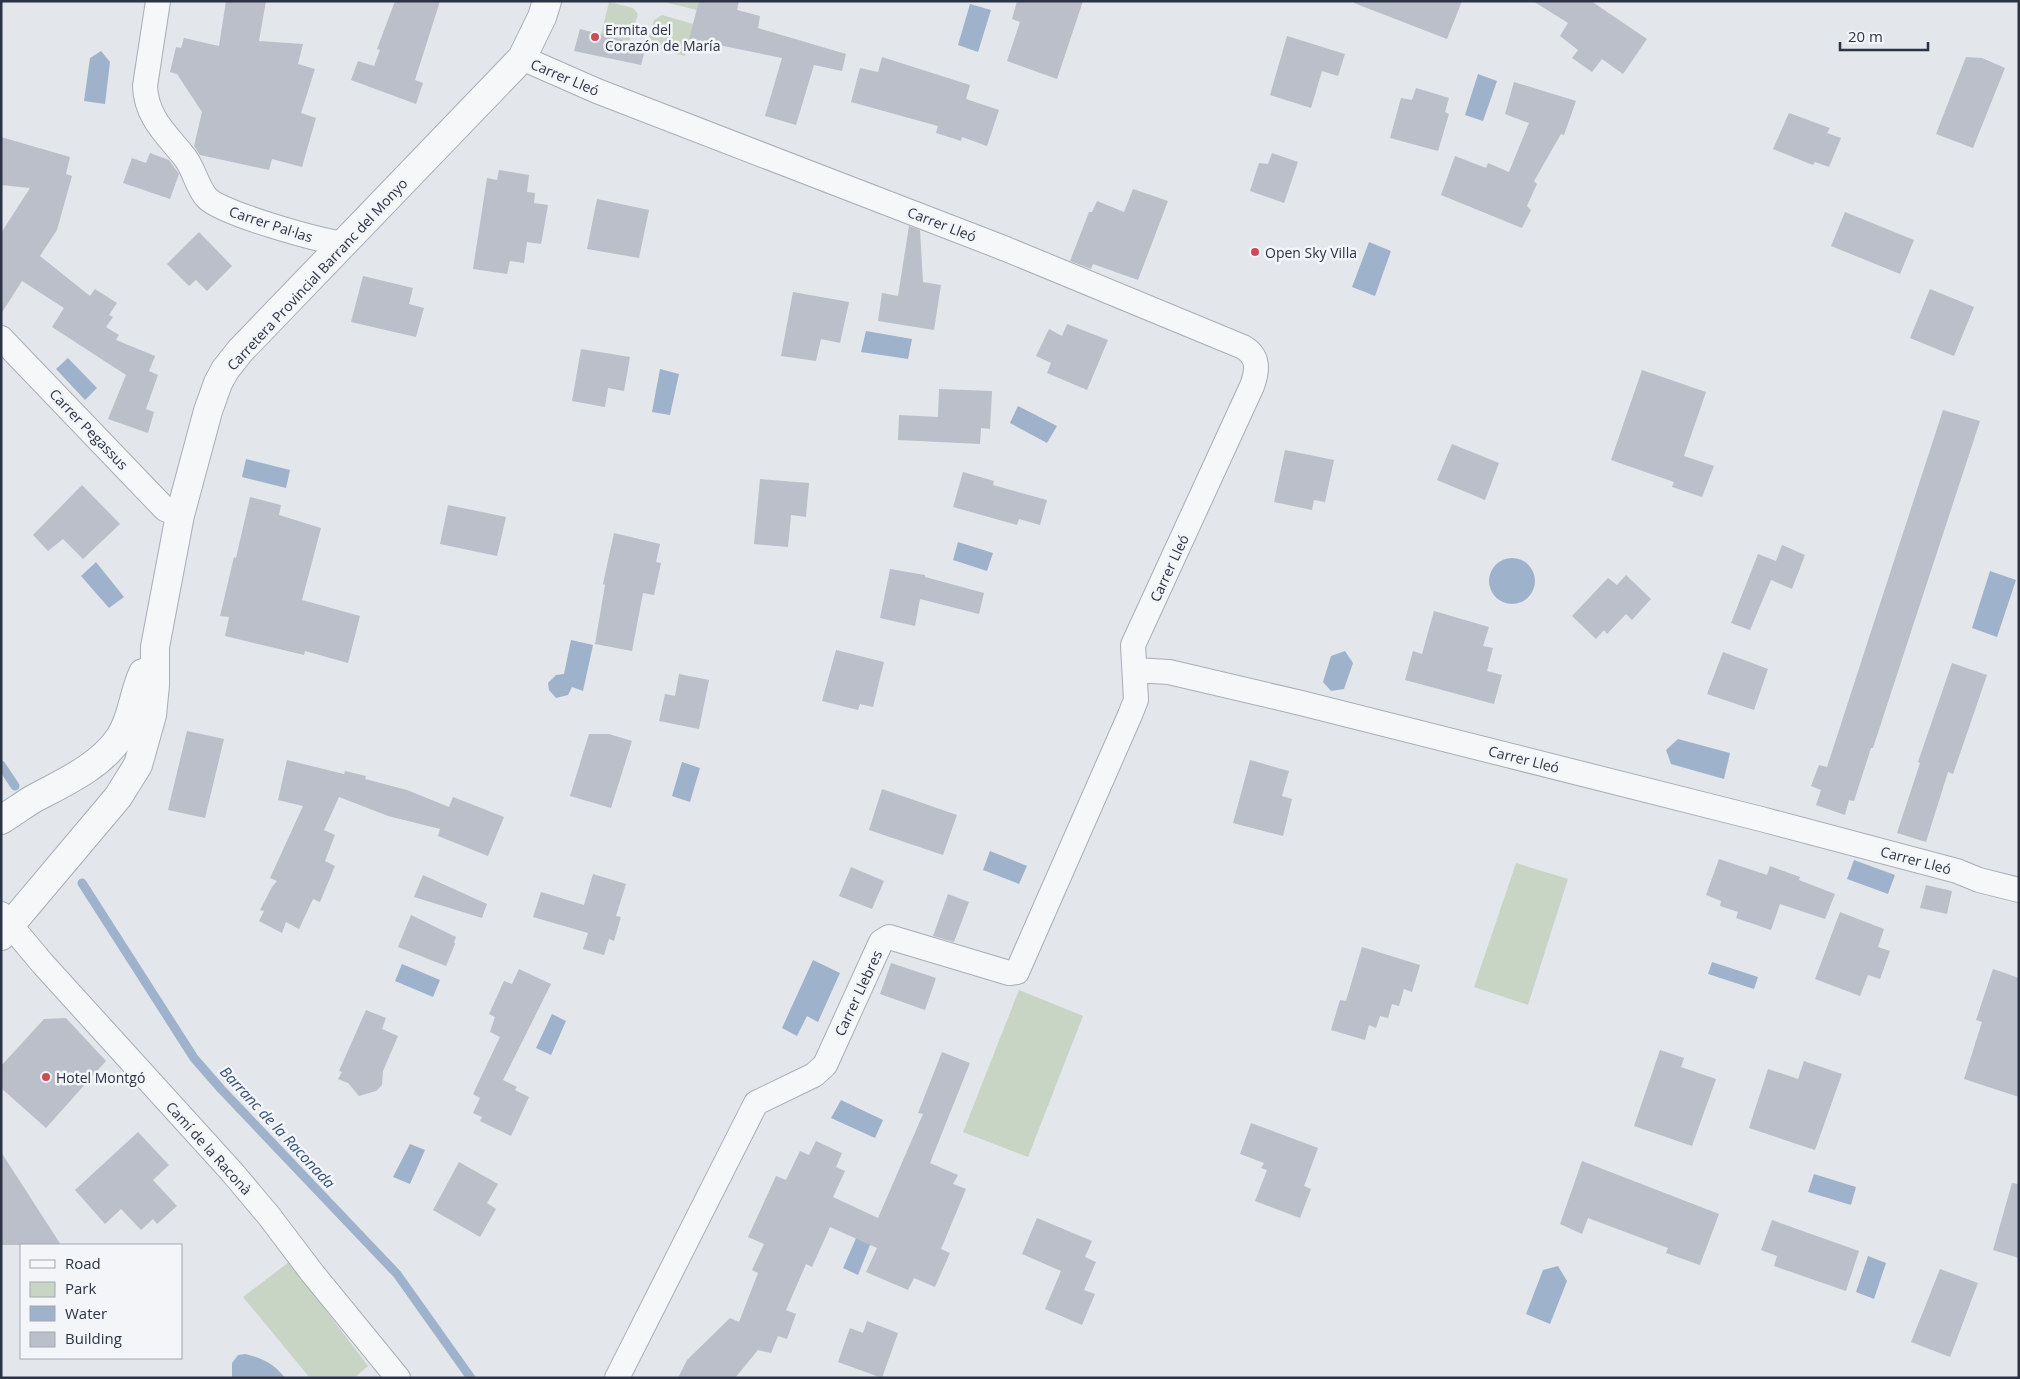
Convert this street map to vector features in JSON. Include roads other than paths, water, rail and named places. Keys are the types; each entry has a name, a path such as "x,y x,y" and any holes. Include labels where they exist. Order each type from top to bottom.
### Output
{"street":[{"name":"Carrer Pal·las","path":"158,1 145,86 146,100 149,110 163,133 190,164 206,198 231,212 327,242 345,244"},
{"name":"Carretera Provincial Barranc del Monyo","path":"4,925 118,797 138,765 152,715 155,685 155,646 180,515 208,411 225,370 240,351 522,58 542,17 546,1"},
{"name":"Carrer Lleó","path":"522,58 597,91 1006,249 1250,351 1255,357 1256,375 1134,644 1135,670 1169,672 1301,703 1761,819 1957,871 1979,880 2019,890"},
{"name":"Carrer Pegassus","path":"1,338 165,509 180,515"},
{"name":"Carretera Provincial Barranc del Monyo","path":"1,820 32,800 68,781 111,748 120,737 131,715 139,682 155,646"},
{"name":"Carrer Llebres","path":"617,1378 756,1103 814,1075 824,1065 882,942 889,937 1010,973 1017,972 1136,700 1135,670"},
{"name":"Camí de la Raconà","path":"4,925 43,964 232,1172 398,1378"}],"water":[{"path":"970,4 991,10 978,52 958,45"},
{"path":"101,51 110,62 105,104 84,101 90,58"},
{"path":"1478,74 1497,81 1483,121 1465,115"},
{"path":"1369,242 1391,251 1375,296 1352,287"},
{"path":"866,331 912,339 908,359 861,352"},
{"path":"68,358 97,388 85,400 56,369"},
{"path":"660,369 679,374 670,415 652,412"},
{"path":"1018,406 1057,426 1047,443 1010,423"},
{"path":"246,459 290,470 286,488 242,477"},
{"path":"958,542 993,553 987,571 953,560"},
{"path":"1507,558 1517,558 1529,564 1534,572 1534,590 1529,598 1521,603 1507,604 1499,601 1492,594 1489,586 1489,576 1492,568 1499,561"},
{"path":"96,562 124,597 109,608 81,576"},
{"path":"1990,571 2016,580 1997,637 1972,628"},
{"path":"571,640 593,645 583,691 572,687 568,695 556,698 549,690 548,683 556,675 564,674"},
{"path":"1345,651 1353,663 1344,689 1331,691 1323,682 1331,656"},
{"path":"1678,739 1730,753 1724,779 1671,764 1666,750"},
{"path":"682,762 700,768 690,802 672,796"},
{"path":"990,851 1027,866 1019,884 983,870"},
{"path":"1854,860 1895,875 1888,894 1847,879"},
{"path":"813,960 840,973 818,1022 807,1016 797,1036 782,1028"},
{"path":"1712,962 1758,977 1754,989 1708,974"},
{"path":"402,964 440,980 433,997 395,981"},
{"path":"552,1014 566,1021 551,1055 536,1048"},
{"path":"841,1100 883,1120 875,1138 831,1118"},
{"path":"410,1144 425,1150 410,1184 393,1177"},
{"path":"1814,1174 1856,1187 1851,1205 1808,1192"},
{"path":"858,1234 872,1240 858,1275 843,1268"},
{"path":"1868,1256 1886,1263 1874,1299 1856,1292"},
{"path":"1558,1266 1567,1281 1550,1324 1526,1314 1543,1270"},
{"path":"245,1354 268,1362 285,1378 232,1378 232,1363 238,1355"}],"waterway":[{"name":"Barranc de la Raconada","path":"1,765 15,786"},
{"name":"Barranc de la Raconada","path":"82,883 194,1058 221,1089 397,1274 471,1378"}],"place":[{"name":"Ermita del Corazón de María","path":"595,37"},
{"name":"Open Sky Villa","path":"1255,252"},
{"name":"Hotel Montgó","path":"46,1077"}]}
